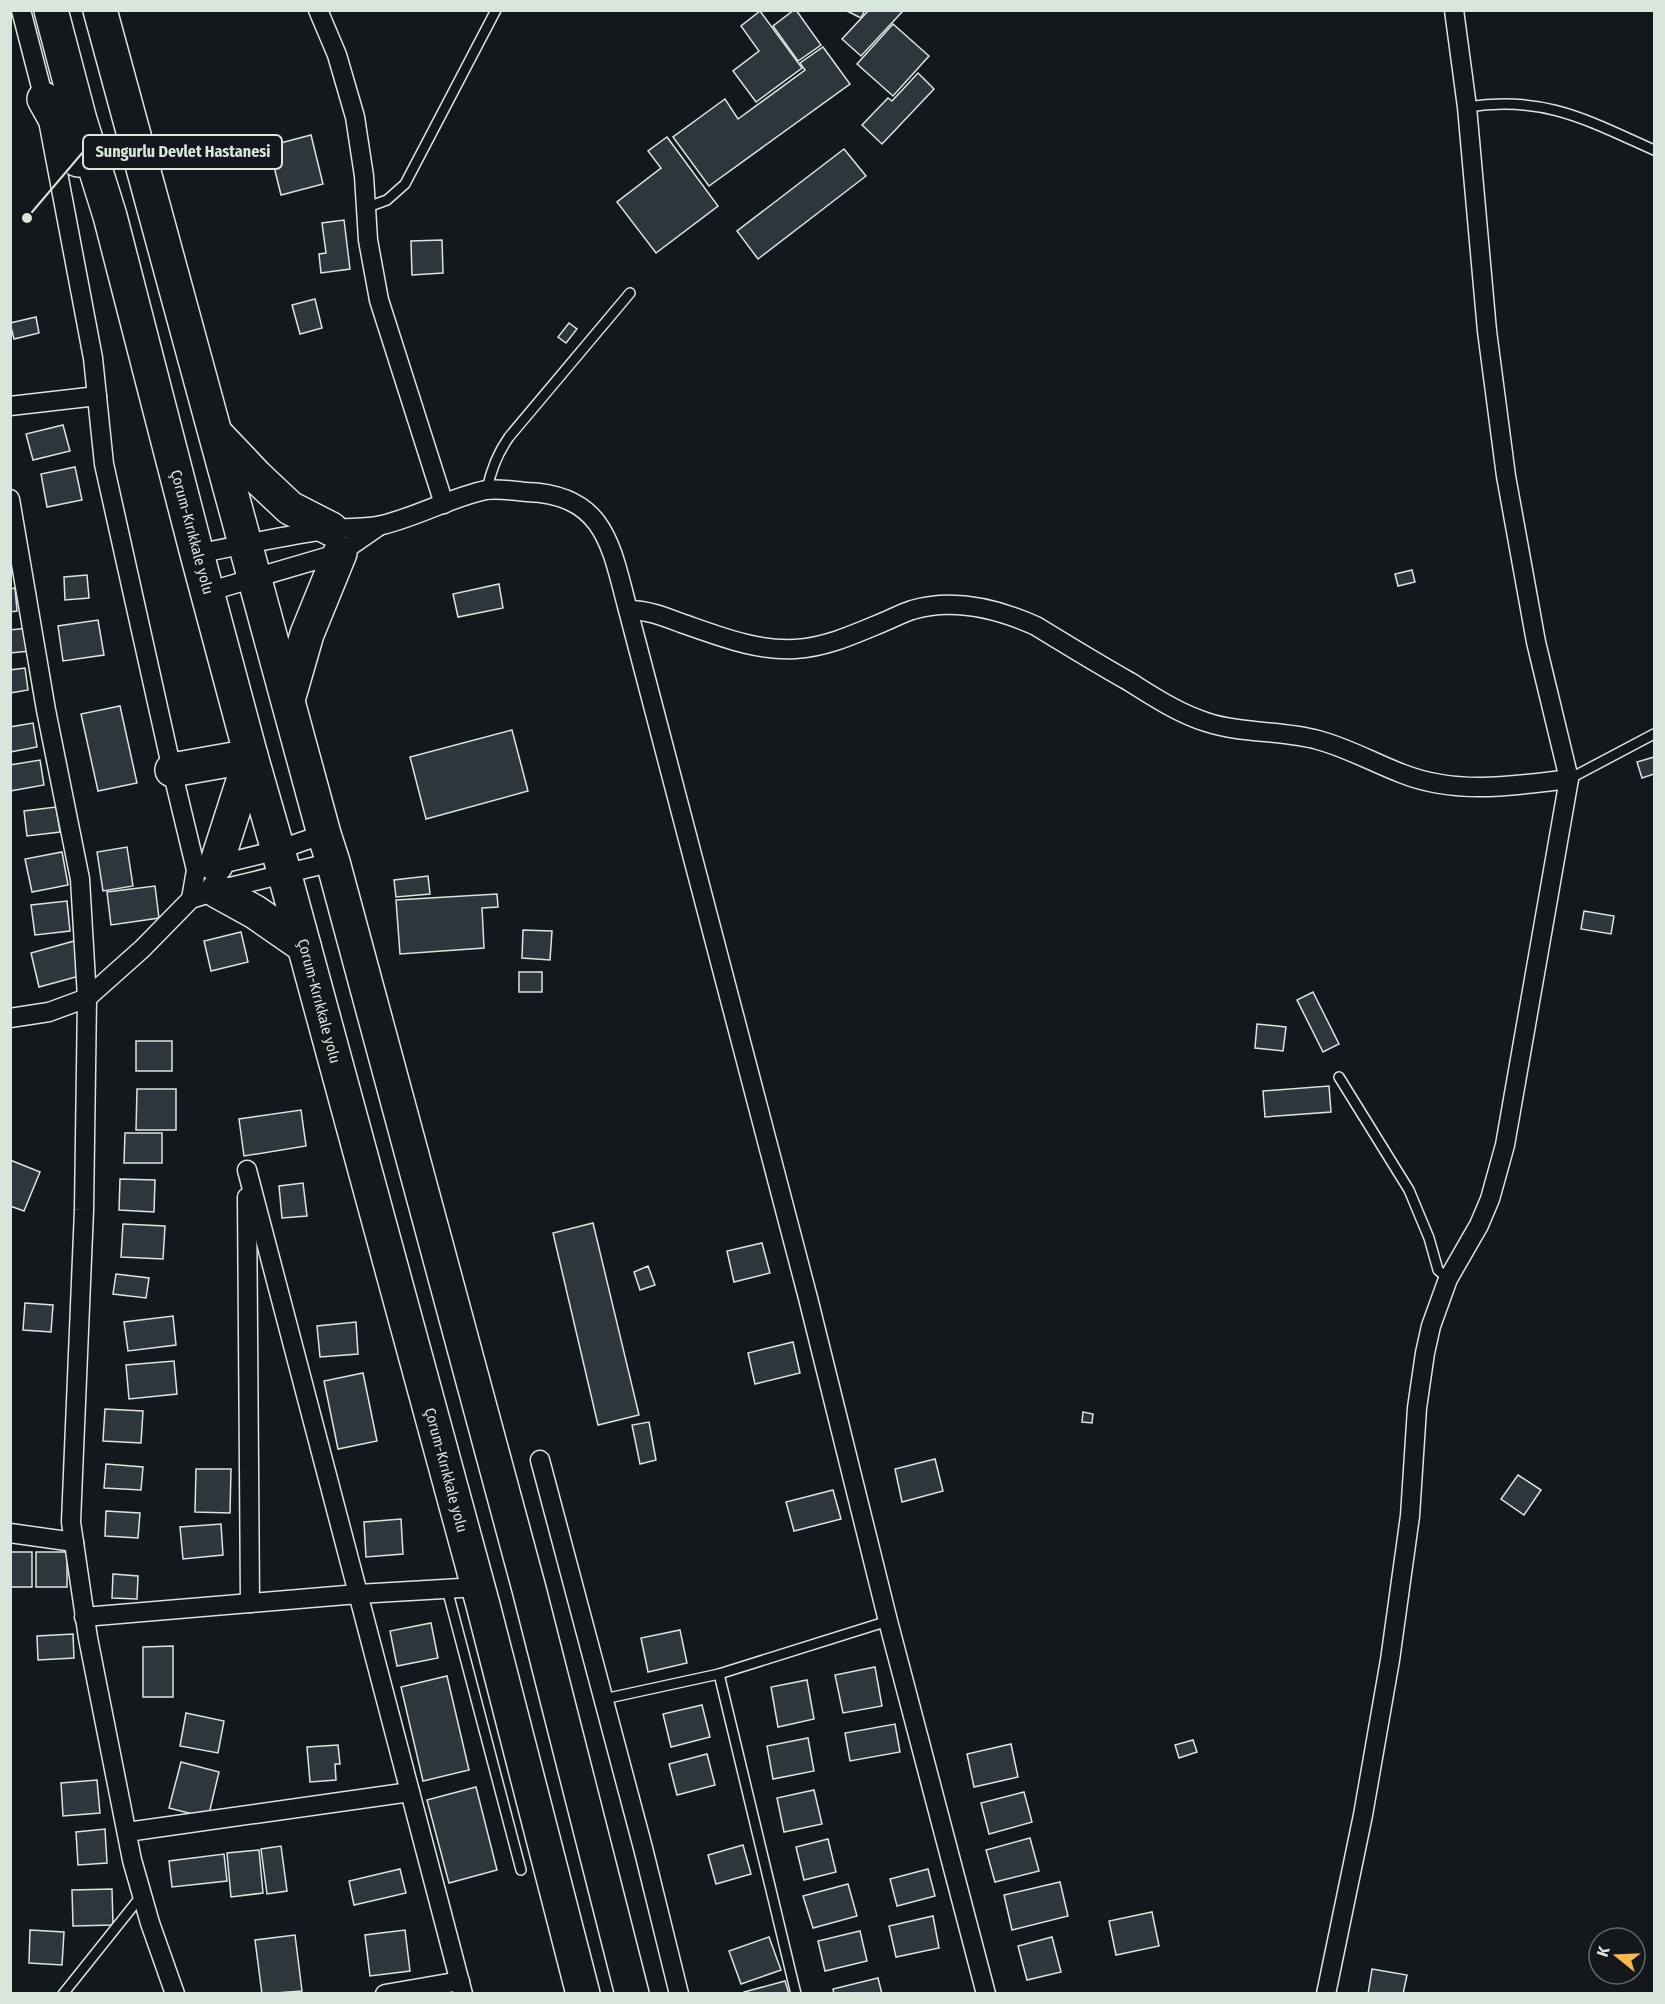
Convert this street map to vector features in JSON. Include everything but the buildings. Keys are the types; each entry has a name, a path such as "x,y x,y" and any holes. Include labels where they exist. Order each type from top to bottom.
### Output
{"highway":[{"name":"Çorum-Kırıkkale yolu","path":"51,10 80,120 111,216 207,592 304,946 463,1588 583,1994"},
{"path":"100,10 525,1577 632,1994"},
{"path":"44,99 111,216"},
{"path":"216,433 256,476 291,508 336,541 288,701"},
{"path":"172,770 251,756"},
{"path":"251,756 205,882 255,912 304,946"}],"street":[{"path":"21,10 44,99 93,358 104,464 172,770 205,882"},
{"path":"318,10 337,55 355,117 364,176 368,240 379,300 444,504"},
{"path":"1326,1994 1363,1815 1390,1659 1410,1516 1420,1381 1431,1326 1448,1279 1479,1225 1498,1172 1505,1144 1569,779 1536,642 1506,476 1487,331 1467,107 1454,10"},
{"path":"10,405 97,396"},
{"path":"207,592 255,579 336,541 487,490 542,492 556,495 582,508 604,531 611,545 808,1298 888,1622 986,1994"},
{"path":"11,505 46,710 80,879 87,998 84,1210 71,1522 84,1617 132,1860 150,1923 175,1994"},
{"path":"197,554 246,544 336,541"},
{"path":"628,610 650,612 747,645 771,649 795,649 828,644 843,639 912,610 947,606 983,608 1019,618 1036,626 1173,709 1208,723 1228,728 1319,740 1403,774 1427,782 1452,786 1491,788 1569,779"},
{"path":"205,882 328,848"},
{"path":"10,1018 50,1012 87,998 142,949 205,882 328,848"},
{"path":"250,1603 247,1170 461,1987 385,1994"},
{"path":"540,1460 643,1848 679,1994"},
{"path":"10,1533 74,1542"},
{"path":"84,1617 358,1594 463,1588"},
{"path":"127,1832 410,1792"}],"lane":[{"path":"365,208 387,200 405,184 496,10"},
{"path":"1467,107 1502,103 1542,107 1585,120 1654,150"},
{"path":"487,490 497,455 509,437 630,292"},
{"path":"1569,779 1654,734"},
{"path":"1339,1077 1409,1190 1429,1238 1438,1270 1448,1279"},
{"path":"463,1588 521,1870"},
{"path":"604,1699 719,1674 888,1622"},
{"path":"719,1674 796,1994"},
{"path":"63,1994 142,1895"}],"place":[{"name":"Sungurlu Devlet Hastanesi","path":"27,218"}]}
